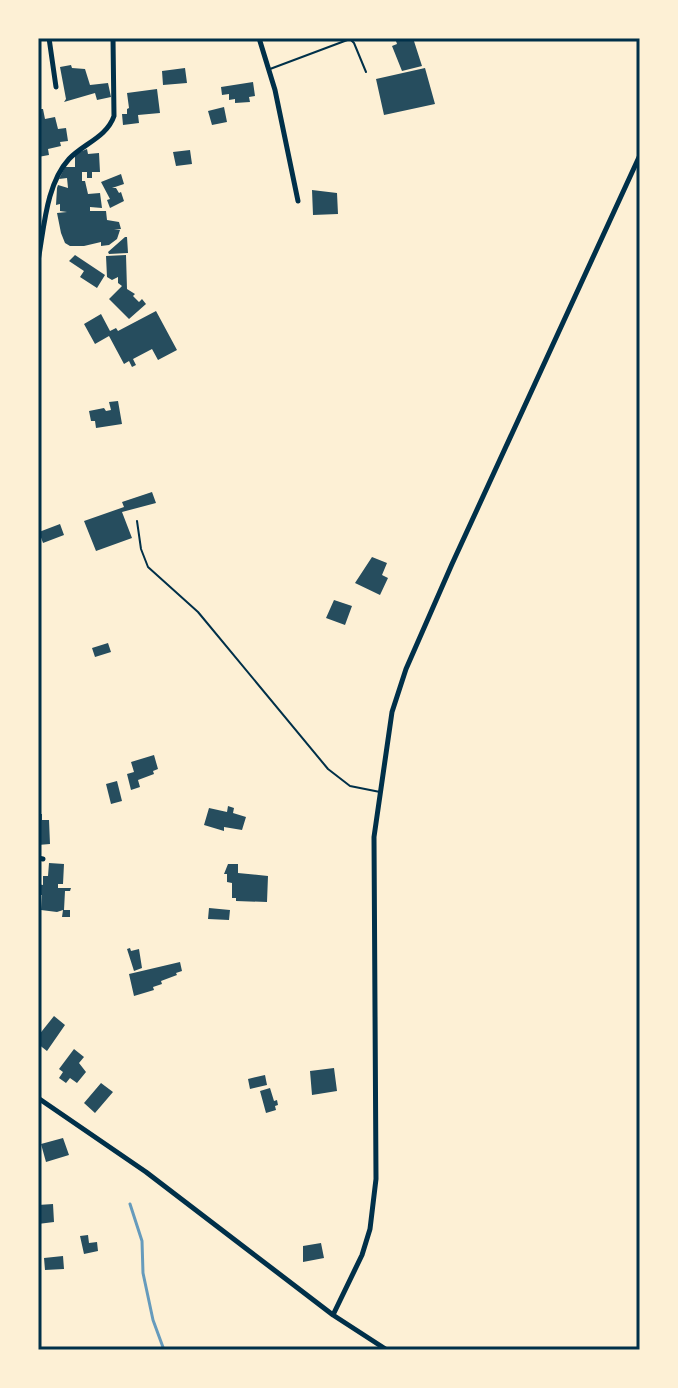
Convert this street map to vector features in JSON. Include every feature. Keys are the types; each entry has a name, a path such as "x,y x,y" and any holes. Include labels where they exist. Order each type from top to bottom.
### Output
{"street":[{"path":"49,38 56,87"},
{"path":"38,261 51,196 58,177 67,161 112,123 113,38"},
{"path":"259,38 269,69 298,201"},
{"path":"333,1315 362,1255 374,1211 374,837 392,712 406,669 640,155"},
{"path":"38,1098 146,1172 333,1315 387,1350"},
{"path":"38,1344 39,1350"}],"lane":[{"path":"269,69 350,39 366,72"},
{"path":"137,521 141,549 148,567 198,612 328,769 350,786 380,792"}],"building":[{"path":"395,38 413,38 422,66 402,71 392,46 397,44"},
{"path":"71,65 72,68 85,69 90,85 108,83 111,97 97,100 95,93 64,102 60,67"},
{"path":"185,68 187,83 163,85 162,71"},
{"path":"425,68 435,104 384,115 376,79"},
{"path":"253,82 255,96 249,97 250,102 235,103 235,99 229,100 229,94 222,95 221,87"},
{"path":"157,89 160,113 138,115 139,123 123,125 122,114 127,114 129,108 127,93"},
{"path":"224,107 227,122 212,125 208,111"},
{"path":"38,109 43,109 45,119 55,117 58,129 66,128 68,141 48,149 49,155 38,157"},
{"path":"87,149 88,154 99,153 100,172 92,172 92,178 87,178 87,172 82,172 82,181 85,181 88,194 100,193 102,208 90,207 90,211 106,211 107,220 119,222 121,229 114,230 120,230 117,239 109,245 101,246 101,242 70,246 65,243 61,233 57,213 67,212 60,211 60,204 56,205 57,188 58,185 68,188 67,178 59,179 65,167 75,167 75,154"},
{"path":"190,150 192,164 176,166 173,152"},
{"path":"121,174 124,184 112,188 121,192 124,201 110,208 107,200 110,199 101,182"},
{"path":"312,190 337,193 338,214 313,215"},
{"path":"125,237 128,253 109,254 108,252"},
{"path":"75,255 105,275 97,288 80,277 84,271 69,261"},
{"path":"126,255 127,289 135,294 133,296 139,302 142,299 146,304 129,319 109,299 122,286 118,283 118,277 112,280 107,277 106,256"},
{"path":"156,311 177,350 158,360 152,349 133,359 136,365 132,367 129,361 124,364 109,336 95,344 84,324 101,314 110,331 116,328 118,331"},
{"path":"118,401 122,424 96,428 89,411 111,410 109,402"},
{"path":"152,492 156,503 122,512 132,538 96,551 84,521 124,507 122,502"},
{"path":"60,524 64,535 43,543 39,532"},
{"path":"372,557 387,563 382,575 388,578 380,595 355,583"},
{"path":"334,600 352,606 345,625 326,618"},
{"path":"108,643 111,652 95,657 92,648"},
{"path":"154,755 158,769 153,771 154,774 138,780 140,787 131,790 127,774 134,772 131,762"},
{"path":"117,781 122,801 111,804 106,784"},
{"path":"228,806 234,808 233,813 246,817 242,830 224,827 224,831 204,825 209,808 227,812"},
{"path":"38,814 42,814 42,820 49,820 50,844 38,845"},
{"path":"49,863 64,864 63,884 58,884 58,888 71,888 65,891 64,910 70,910 70,917 62,917 63,910 41,910 42,895 38,895 38,884 43,885 43,876 48,876"},
{"path":"228,864 238,864 238,873 268,876 267,902 236,901 232,898 232,883 227,882 227,874 224,874"},
{"path":"209,908 230,910 229,920 208,919"},
{"path":"127,949 131,951 139,949 142,968 134,971"},
{"path":"180,962 182,971 177,975 161,981 162,984 153,987 154,990 134,996 129,974"},
{"path":"54,1016 65,1025 47,1051 38,1044 38,1036"},
{"path":"74,1049 84,1057 79,1063 86,1072 77,1083 70,1078 66,1083 59,1078 63,1072 59,1069"},
{"path":"334,1068 337,1091 312,1095 310,1071"},
{"path":"265,1075 267,1085 250,1089 248,1079"},
{"path":"101,1083 113,1092 95,1113 84,1103"},
{"path":"270,1088 278,1105 275,1106 276,1110 266,1113 260,1091"},
{"path":"63,1138 69,1155 46,1162 41,1144"},
{"path":"53,1204 54,1222 38,1224 38,1205"},
{"path":"88,1235 89,1243 97,1242 98,1251 84,1254 80,1236"},
{"path":"321,1243 324,1258 303,1262 303,1246"},
{"path":"63,1256 64,1269 45,1270 44,1258"}],"waterway":[{"path":"130,1204 142,1241 143,1273 153,1320 164,1350"}]}
